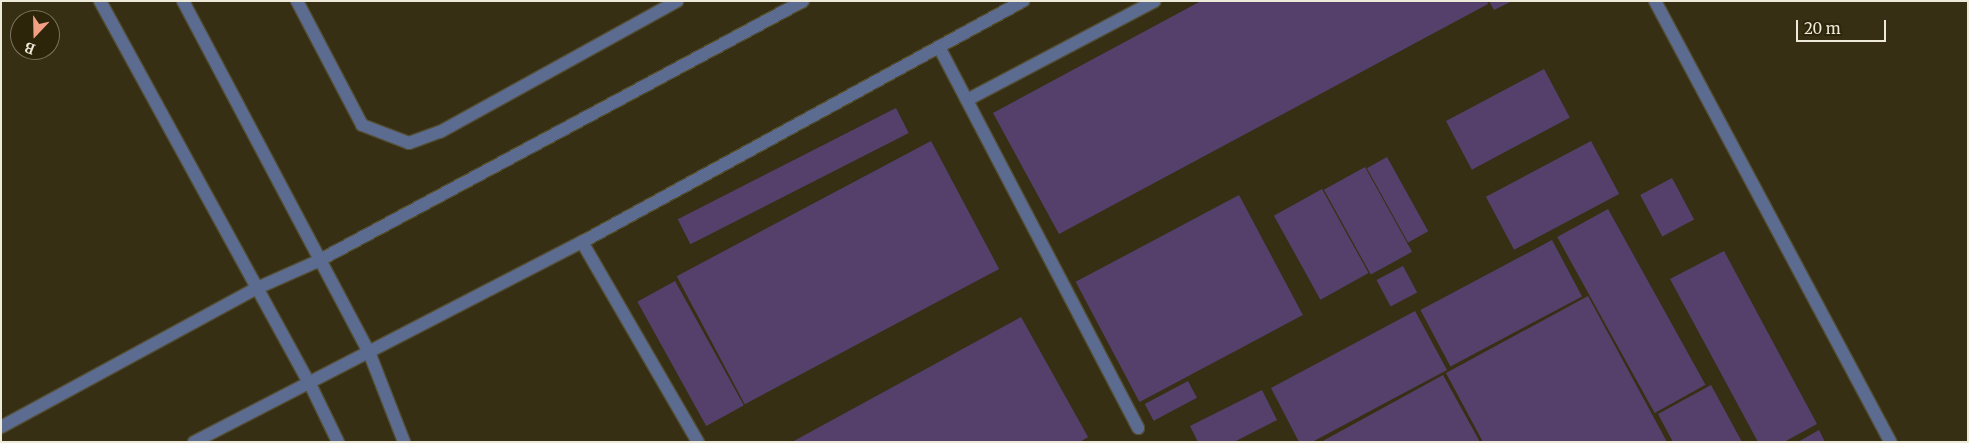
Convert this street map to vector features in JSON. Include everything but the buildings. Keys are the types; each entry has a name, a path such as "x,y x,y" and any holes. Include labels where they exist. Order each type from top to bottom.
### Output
{"street":[{"path":"100,1 310,384 338,442"},
{"path":"183,1 318,261 369,352 404,442"},
{"path":"297,1 362,125 409,143 440,132 677,1"},
{"path":"1,427 256,288 318,261 803,1"},
{"path":"194,442 310,384 582,242 1023,1"},
{"path":"967,100 1155,1"},
{"path":"1655,1 1890,442"},
{"path":"939,47 1138,428"},
{"path":"582,242 698,442"}]}
